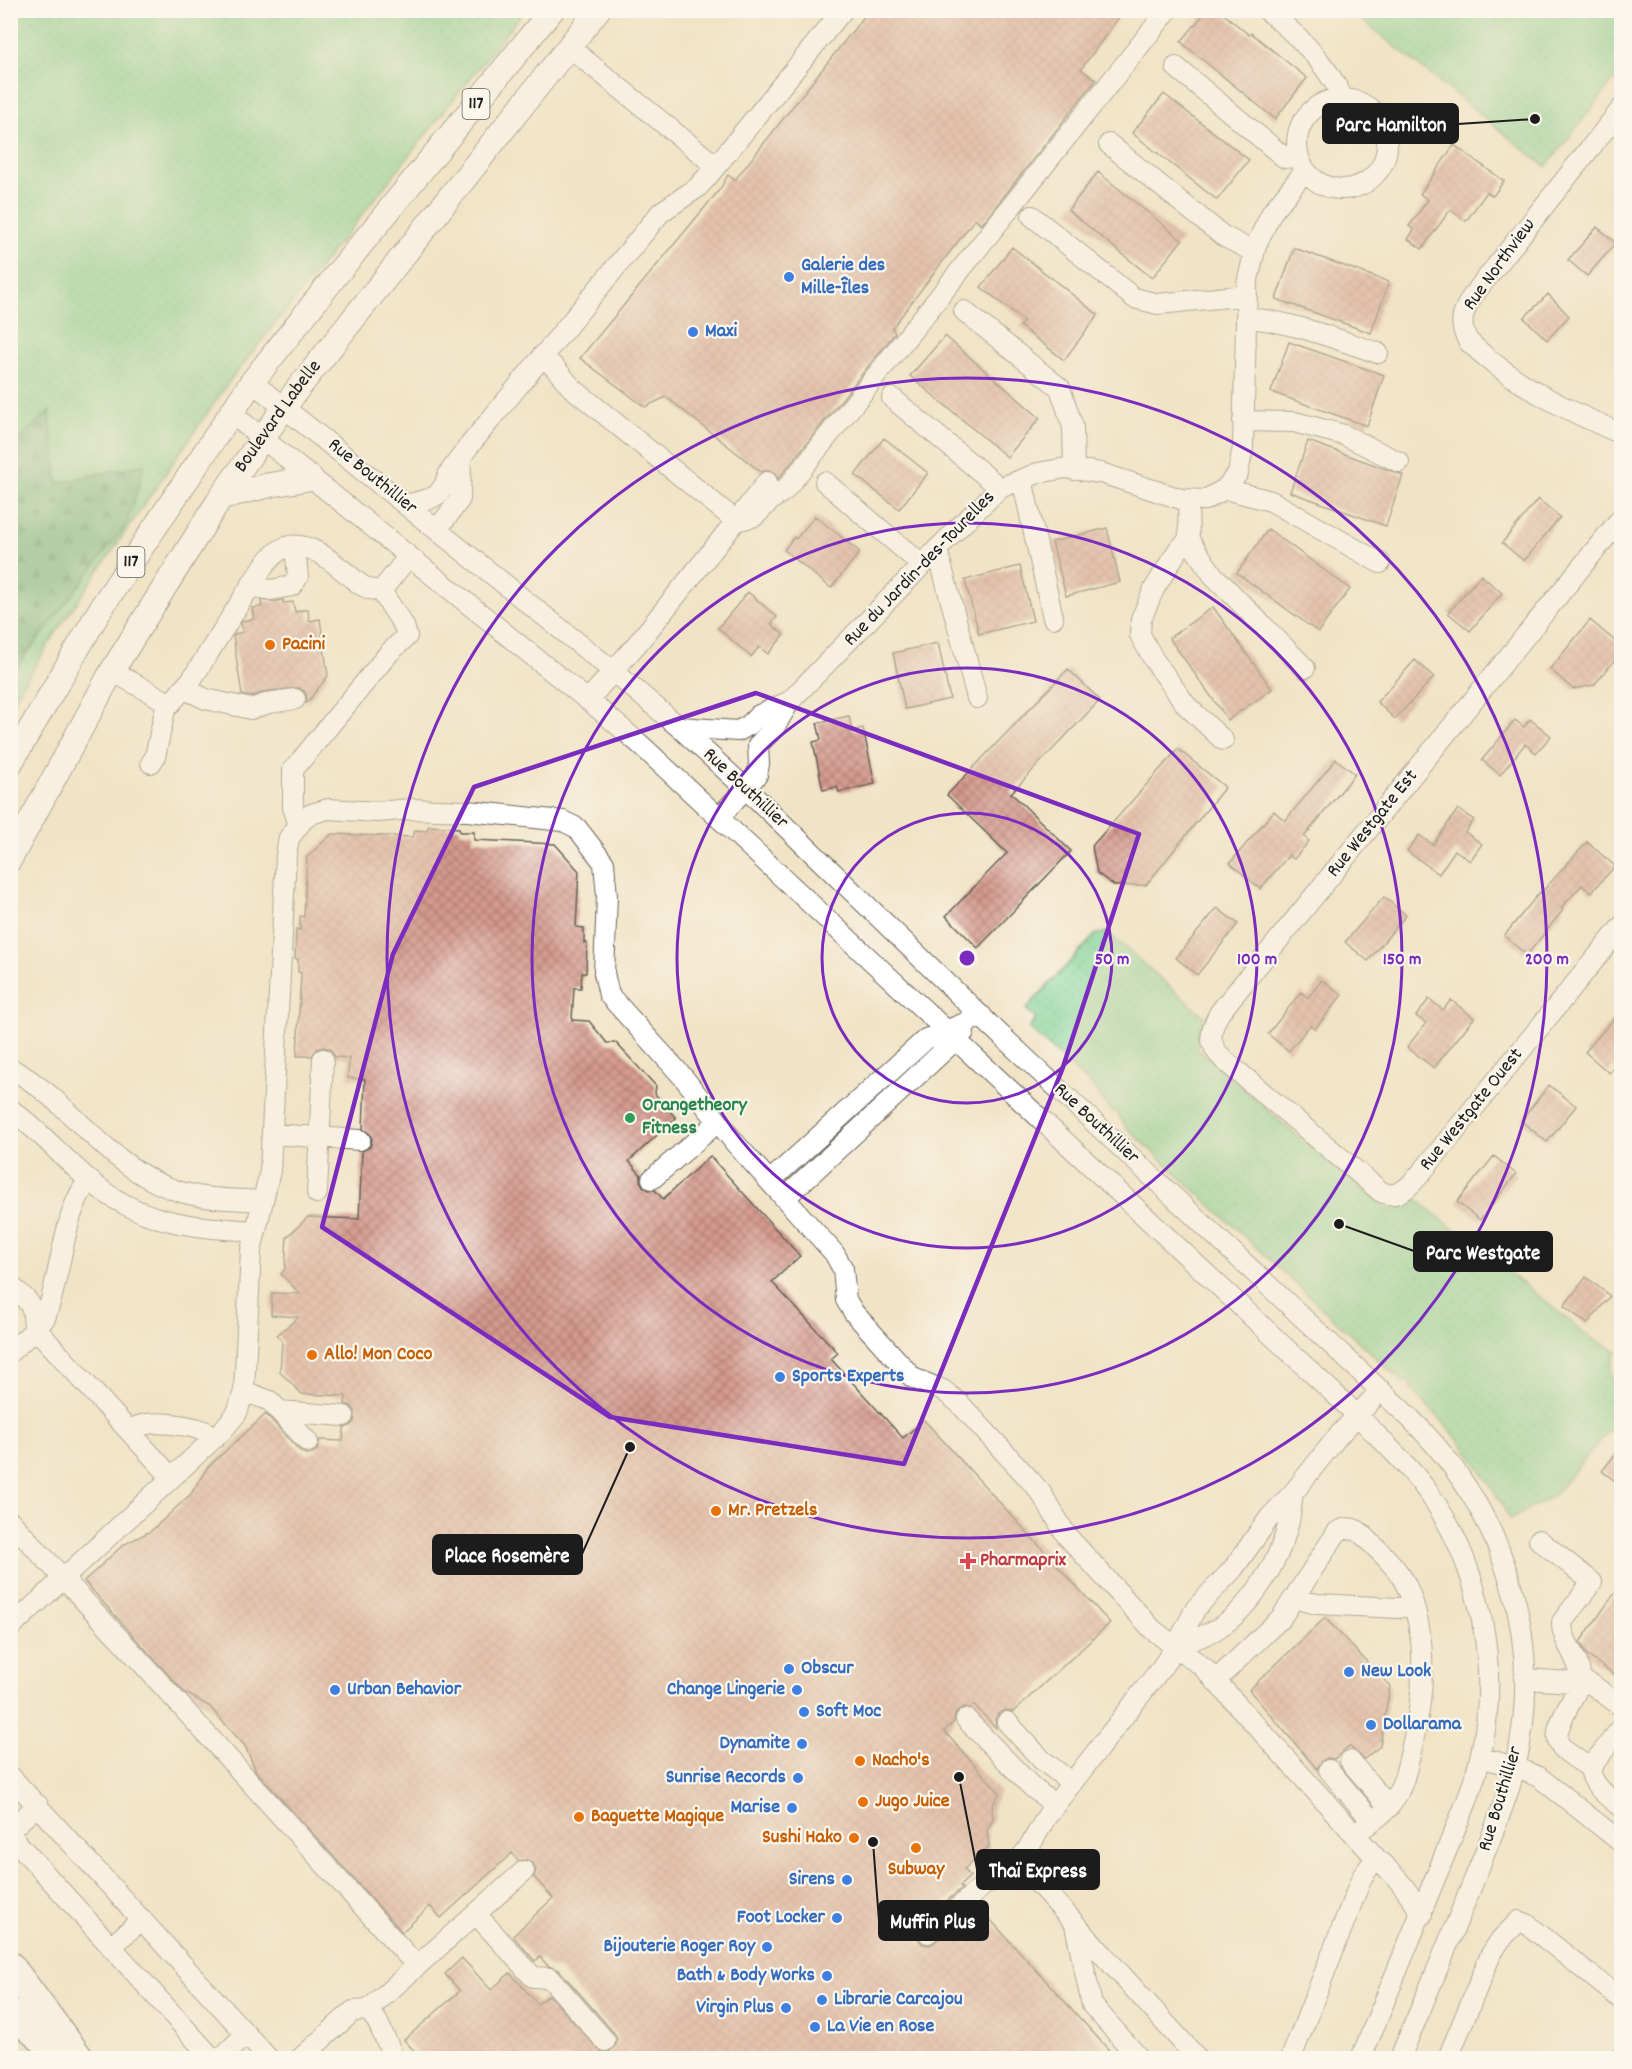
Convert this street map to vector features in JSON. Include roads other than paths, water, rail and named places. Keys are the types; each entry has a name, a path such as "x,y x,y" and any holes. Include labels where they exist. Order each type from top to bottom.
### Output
{"highway":[{"path":"10,1966 79,2058"},
{"path":"10,2012 65,2058"}],"main road":[{"name":"Boulevard Labelle","path":"10,764 103,605 252,382 552,10"},
{"name":"Boulevard Labelle","path":"10,859 112,671 221,497 285,407 364,303 598,10"},
{"path":"221,497 311,478"}],"street":[{"path":"406,505 437,495 461,457 661,212 697,188 843,10"},
{"path":"736,521 755,516 785,490 1168,10"},
{"path":"1267,10 1300,38 1333,77 1344,100"},
{"path":"569,47 716,166"},
{"path":"1176,67 1285,158 1301,163 1321,185 1337,190 1352,189 1364,184 1377,174 1387,153 1387,137 1382,122 1364,104 1349,99 1332,100 1317,106 1301,125 1297,140 1301,163 1272,212 1254,252 1247,295 1243,447 1238,473 1225,489 1271,501 1380,563"},
{"name":"Rue Northview","path":"1622,108 1474,294 1464,310 1462,322 1469,342 1512,376 1559,406 1622,434"},
{"path":"1109,144 1223,236 1254,252"},
{"path":"1032,216 1134,298 1158,304 1247,295"},
{"path":"964,311 1060,388 1073,427 1074,470"},
{"path":"1246,318 1264,319 1298,327 1378,353"},
{"path":"542,356 571,387 736,521"},
{"name":"Rue Bouthillier","path":"252,382 613,670 679,727 982,1016 1382,1390 1421,1428 1466,1484 1487,1520 1501,1553 1516,1602 1524,1679 1522,1721 1515,1767 1492,1835 1400,2058"},
{"path":"892,398 999,488"},
{"name":"Rue Bouthillier","path":"231,413 642,746 1356,1415 1401,1459 1426,1490 1455,1540 1480,1608 1488,1661 1486,1720 1480,1757 1467,1801 1422,1915 1361,2058"},
{"path":"1243,420 1294,422 1344,435 1399,462"},
{"path":"437,530 460,499 461,457"},
{"name":"Rue du Jardin-des-Tourelles","path":"719,818 757,775 758,746 774,728 790,701 999,488 1038,472 1066,468 1101,473 1159,493 1188,499 1205,500 1225,489"},
{"path":"1022,479 1053,618"},
{"path":"588,700 646,634 767,482"},
{"path":"825,482 922,565"},
{"path":"1188,499 1189,540 1214,575 1305,668"},
{"name":"Rue Westgate Est","path":"1299,1125 1216,1052 1211,1038 1220,1012 1622,517"},
{"path":"1189,540 1178,550 1154,589 1141,619 1140,635 1154,660 1186,705 1223,740"},
{"path":"251,586 271,590 292,586 298,577 295,547"},
{"path":"151,763 155,757 165,710 169,703 185,689 273,555 281,549 308,547 361,585 381,591 404,626 407,636 389,653 293,770 293,807 299,825"},
{"path":"937,549 976,698"},
{"path":"381,591 409,556"},
{"path":"112,671 169,703"},
{"path":"185,689 206,699 251,709 269,703 296,699"},
{"name":"Rue du Jardin-des-Tourelles","path":"738,731 749,725 759,715 790,701"},
{"path":"679,727 738,731 744,743 757,751"},
{"path":"10,1628 215,1438 237,1413 244,1390 251,1251 270,1171 289,838 311,814 328,809 378,812 410,809 556,819 570,823 604,863 607,896 604,973 609,994 683,1077 735,1143 840,1261 846,1300 854,1313 913,1378 943,1390 959,1403 1030,1480 1067,1536 1153,1630 1203,1666 1376,1858 1399,1879 1422,1915"},
{"name":"Rue Westgate Ouest","path":"1299,1125 1383,1193 1390,1196 1403,1190 1426,1167 1622,926"},
{"path":"785,1198 950,1035 982,1016"},
{"path":"770,1181 926,1039 950,1035"},
{"path":"317,1193 324,1059"},
{"path":"10,1068 47,1093 126,1163 155,1182 172,1190 193,1195 263,1201"},
{"path":"10,1109 89,1180 124,1205 156,1218 184,1225 256,1231"},
{"path":"652,1179 718,1122"},
{"path":"272,1134 360,1140"},
{"path":"10,1352 42,1323 49,1308 74,1208 83,1187 89,1180"},
{"path":"10,1285 32,1309 32,1322 36,1329 171,1477"},
{"path":"244,1390 266,1398 308,1442"},
{"path":"928,1933 984,1885 1018,1861 1032,1845 1039,1827 1055,1805 1162,1667 1196,1608 1233,1569 1270,1517 1293,1493 1338,1436 1382,1390"},
{"path":"279,1411 344,1416"},
{"path":"129,1431 143,1424 153,1424 200,1428 215,1438"},
{"path":"1176,1646 1215,1630 1235,1614 1258,1587 1282,1543 1288,1525 1293,1493"},
{"path":"10,1521 417,1966"},
{"path":"1215,1681 1274,1626 1297,1595 1337,1532 1352,1527 1361,1532 1384,1555 1401,1577 1413,1605 1422,1656 1422,1696 1400,1790 1389,1807 1355,1834"},
{"path":"1539,1540 1592,1582 1562,1622 1562,1630 1578,1667 1579,1682 1559,1728 1557,1740 1564,1750 1590,1768"},
{"path":"1297,1595 1304,1601 1317,1604 1398,1608 1413,1605"},
{"path":"1524,1679 1579,1682 1594,1686 1622,1707"},
{"path":"966,1719 1032,1787 1055,1805"},
{"path":"1007,1722 1042,1760 1072,1783"},
{"path":"1622,1727 1590,1768 1591,1776 1603,1793 1622,1808"},
{"path":"1480,1757 1539,1777 1622,1843"},
{"path":"1350,1761 1389,1807"},
{"path":"1329,1770 1372,1821"},
{"path":"10,1776 268,2058"},
{"path":"10,1830 38,1805"},
{"path":"10,1835 212,2058"},
{"path":"1291,2058 1362,1877 1376,1858"},
{"path":"1018,1861 1183,2050 1197,2058"},
{"path":"301,2058 353,2011 368,2010 524,1871"},
{"path":"476,1914 533,1977 550,1978 605,2041"},
{"path":"111,1947 142,1919"},
{"path":"1448,2058 1491,1954 1501,1939 1519,1921 1527,1924 1622,2000"},
{"path":"1074,1923 1092,2005 1139,2058"},
{"path":"368,2010 377,2021 391,2056"},
{"path":"221,2058 246,2034"}],"place":[{"name":"Parc Hamilton","path":"1535,119"},
{"name":"Galerie des Mille-Îles","path":"789,277"},
{"name":"Maxi","path":"693,332"},
{"name":"Pacini","path":"270,645"},
{"name":"Orangetheory Fitness","path":"630,1118"},
{"name":"Parc Westgate","path":"1339,1224"},
{"name":"Allo! Mon Coco","path":"312,1355"},
{"name":"Sports Experts","path":"780,1377"},
{"name":"Place Rosemère","path":"630,1447"},
{"name":"Mr. Pretzels","path":"716,1511"},
{"name":"Pharmaprix","path":"968,1561"},
{"name":"Obscur","path":"789,1669"},
{"name":"New Look","path":"1349,1672"},
{"name":"Urban Behavior","path":"335,1690"},
{"name":"Change Lingerie","path":"797,1690"},
{"name":"Soft Moc","path":"804,1712"},
{"name":"Dollarama","path":"1371,1725"},
{"name":"Dynamite","path":"802,1744"},
{"name":"Nacho's","path":"860,1761"},
{"name":"Thaï Express","path":"959,1777"},
{"name":"Sunrise Records","path":"798,1778"},
{"name":"Jugo Juice","path":"863,1802"},
{"name":"Marise","path":"792,1808"},
{"name":"Baguette Magique","path":"579,1817"},
{"name":"Sushi Hako","path":"854,1838"},
{"name":"Muffin Plus","path":"873,1842"},
{"name":"Subway","path":"916,1848"},
{"name":"Sirens","path":"847,1880"},
{"name":"Foot Locker","path":"837,1918"},
{"name":"Bijouterie Roger Roy","path":"767,1947"},
{"name":"Bath & Body Works","path":"827,1976"},
{"name":"Librarie Carcajou","path":"822,2000"},
{"name":"Virgin Plus","path":"786,2008"},
{"name":"La Vie en Rose","path":"815,2027"}]}
